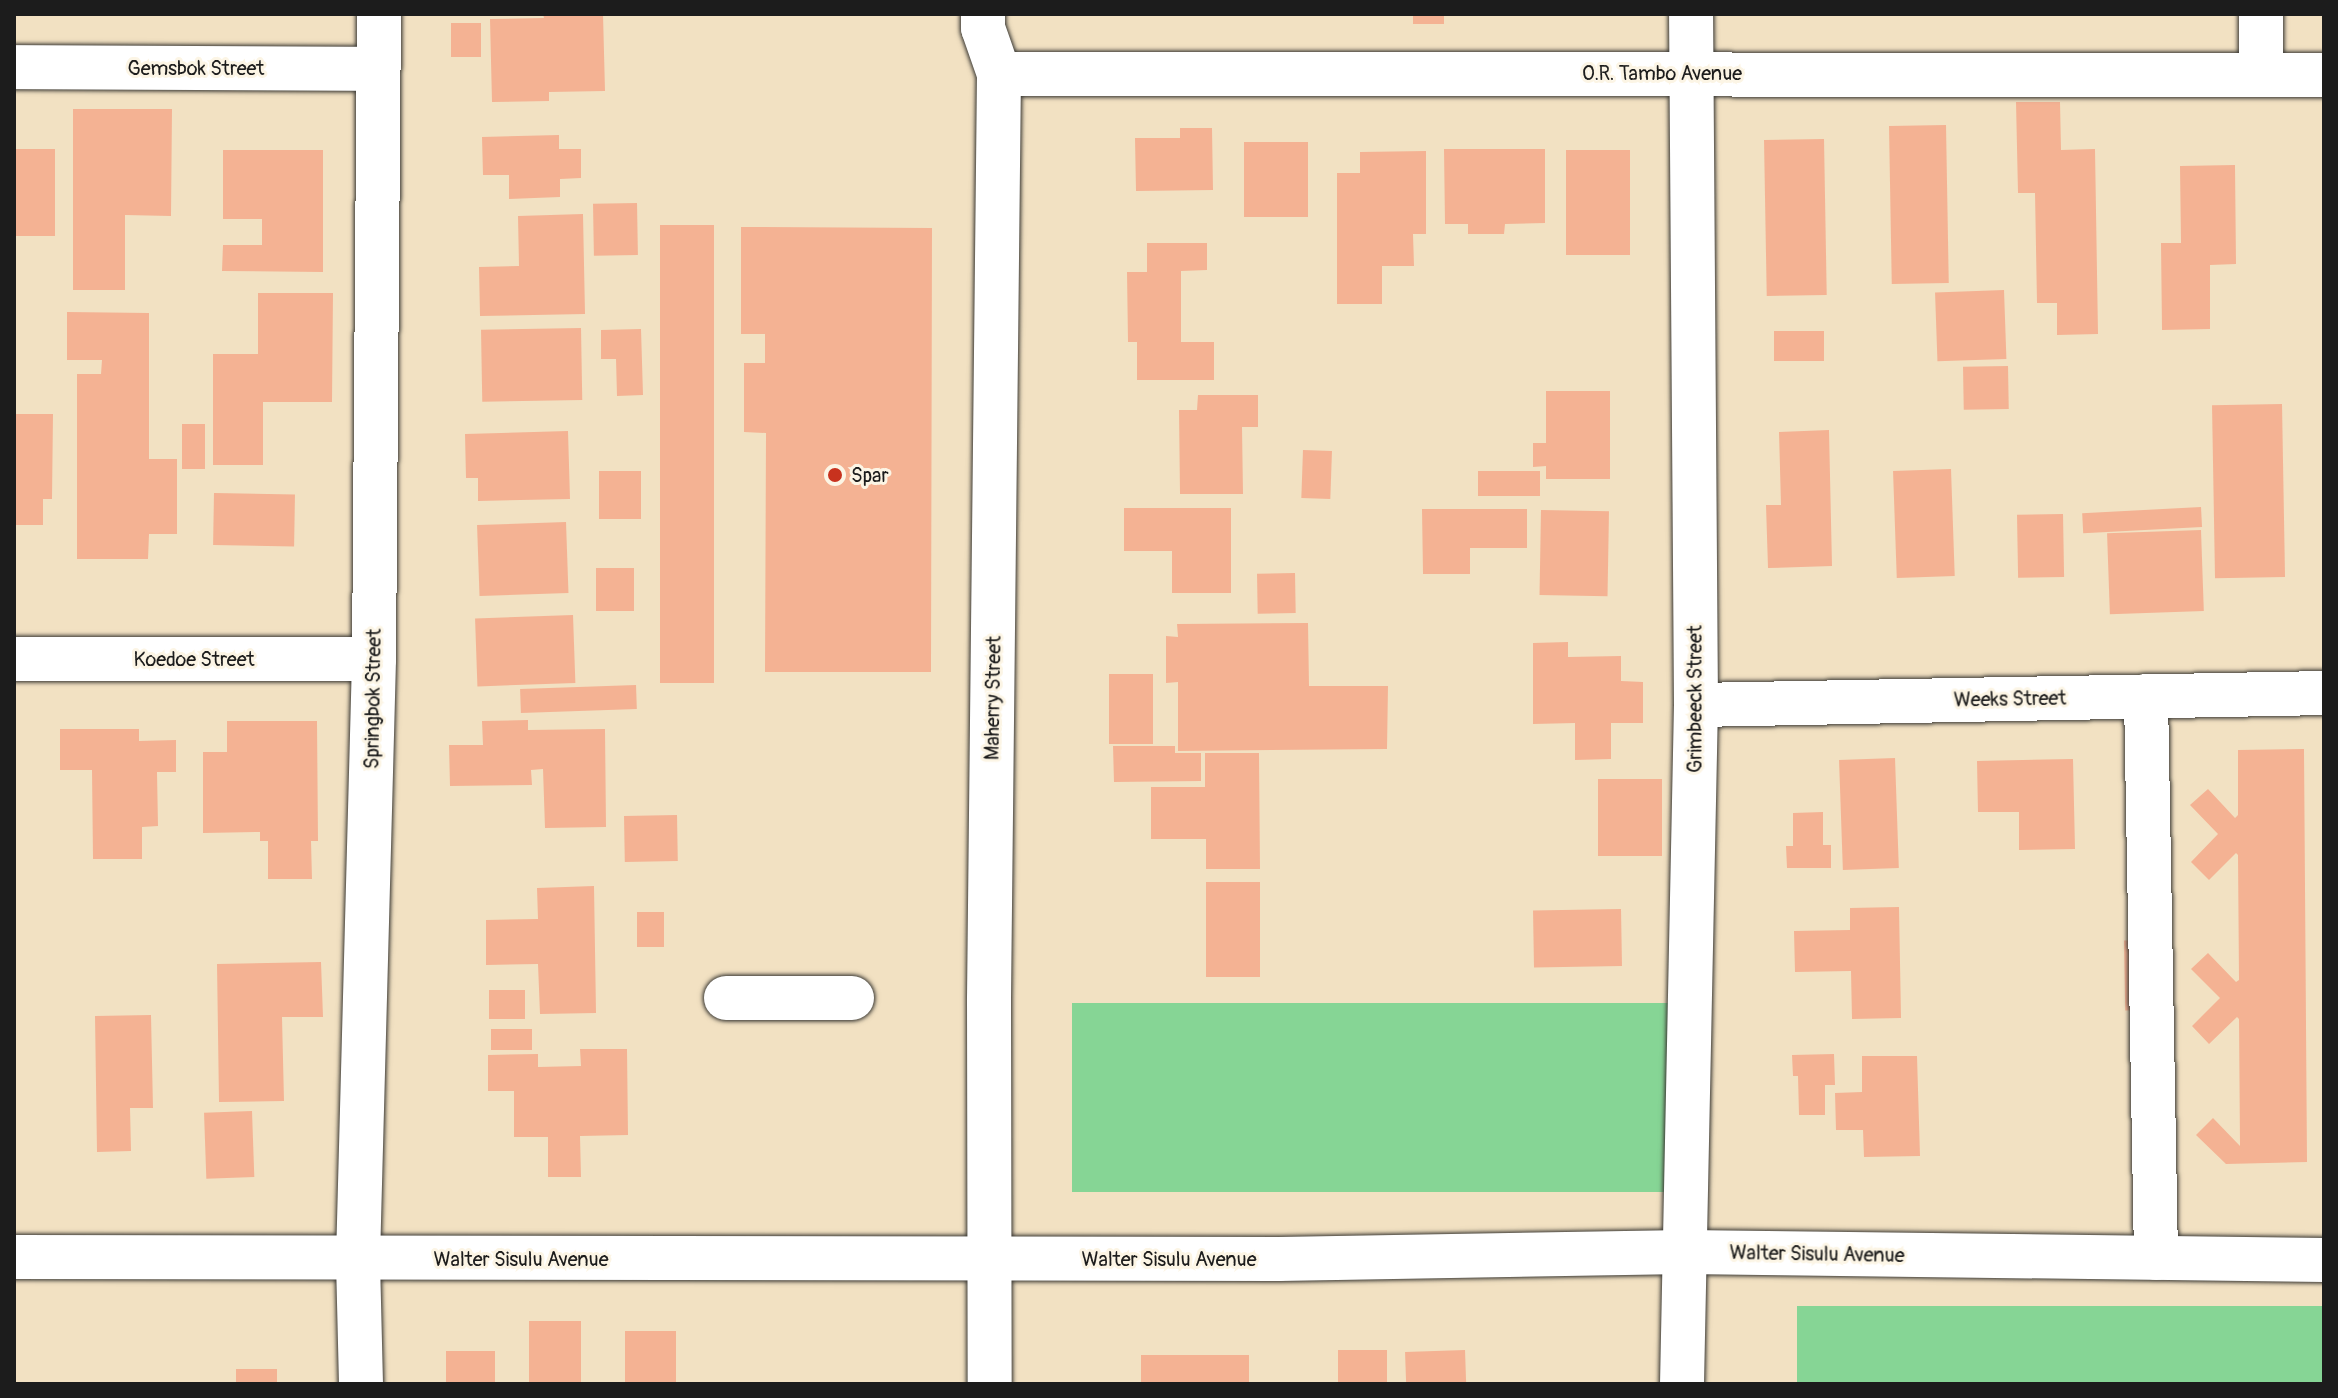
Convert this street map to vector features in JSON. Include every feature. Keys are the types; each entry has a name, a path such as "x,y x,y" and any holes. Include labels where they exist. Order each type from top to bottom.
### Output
{"street":[{"name":"Springbok Street","path":"361,1384 358,1259 374,659 379,14"},
{"name":"Maherry Street","path":"983,14 983,28 999,74 988,1259 990,1384"},
{"name":"Grimbeeck Street","path":"1682,1384 1696,705 1691,14"},
{"path":"2261,14 2261,74"},
{"name":"Gemsbok Street","path":"14,67 378,69"},
{"name":"O.R. Tambo Avenue","path":"999,74 2324,75"},
{"name":"Koedoe Street","path":"14,659 374,659"},
{"path":"2324,693 2324,719"},
{"name":"Weeks Street","path":"1696,705 2324,693"},
{"path":"2146,696 2156,1258"},
{"path":"726,998 852,998"},
{"name":"Walter Sisulu Avenue","path":"14,1257 988,1259 1685,1252 2324,1260"}],"green space":[{"path":"1072,1003 1672,1003 1672,1192 1072,1192"},
{"path":"1797,1306 2324,1306 2324,1384 1797,1384"}],"building":[{"path":"543,14 603,14 605,91 549,92 549,101 492,102 490,19 544,18"},
{"path":"1413,14 1444,14 1444,24 1413,24"},
{"path":"451,23 481,23 481,57 451,57"},
{"path":"2016,102 2060,102 2061,150 2095,149 2098,334 2057,335 2057,303 2037,303 2035,193 2018,193"},
{"path":"73,109 172,109 171,216 125,215 125,290 73,290"},
{"path":"1946,125 1949,283 1892,284 1889,126"},
{"path":"1180,128 1212,128 1213,190 1136,191 1135,138 1180,138"},
{"path":"559,135 559,149 581,149 581,178 560,179 560,197 509,199 509,175 483,175 482,137"},
{"path":"1824,139 1827,295 1767,296 1764,140"},
{"path":"1244,142 1308,142 1308,217 1244,217"},
{"path":"15,149 55,149 55,236 15,236"},
{"path":"1444,149 1545,149 1545,223 1505,224 1504,234 1468,234 1468,224 1445,224"},
{"path":"223,150 323,150 323,272 222,271 223,245 262,245 262,219 223,219"},
{"path":"1566,150 1630,150 1630,255 1566,255"},
{"path":"1426,151 1426,234 1413,234 1414,266 1382,266 1382,304 1337,304 1337,173 1360,173 1360,152"},
{"path":"2235,165 2236,264 2210,265 2210,329 2162,330 2161,243 2181,243 2180,166"},
{"path":"637,203 638,255 594,256 593,204"},
{"path":"583,214 585,314 480,316 479,267 519,266 518,216"},
{"path":"660,225 714,225 714,683 660,683"},
{"path":"741,227 932,228 931,672 765,672 766,433 744,432 744,363 765,363 765,334 741,334"},
{"path":"1147,243 1207,243 1207,270 1181,271 1181,342 1214,342 1214,380 1137,380 1137,342 1128,342 1127,272 1147,272"},
{"path":"2004,290 2006,359 1937,361 1935,292"},
{"path":"258,293 333,293 332,402 263,402 263,465 213,465 213,354 258,354"},
{"path":"67,312 149,313 149,459 177,459 177,534 149,534 148,559 77,559 77,374 101,374 102,360 67,360"},
{"path":"581,328 582,400 482,402 481,330"},
{"path":"641,329 643,395 617,396 616,359 601,359 601,330"},
{"path":"1774,331 1824,331 1824,361 1774,361"},
{"path":"2008,366 2009,409 1964,410 1963,367"},
{"path":"1546,391 1610,391 1610,479 1546,479 1546,466 1533,467 1533,443 1546,443"},
{"path":"1198,395 1258,395 1258,427 1242,427 1243,494 1180,494 1179,410 1197,410"},
{"path":"2282,404 2285,577 2215,578 2212,405"},
{"path":"16,414 53,414 52,499 43,499 43,525 14,525"},
{"path":"182,424 205,424 205,469 182,469"},
{"path":"1829,430 1832,566 1768,568 1766,505 1781,505 1779,432"},
{"path":"568,431 570,499 478,501 478,478 466,478 465,434"},
{"path":"1303,450 1332,451 1330,499 1301,498"},
{"path":"1951,469 1955,576 1897,578 1893,471"},
{"path":"599,471 641,471 641,519 599,519"},
{"path":"1478,471 1540,471 1540,496 1478,496"},
{"path":"214,493 295,494 294,546 213,545"},
{"path":"2201,507 2202,527 2083,533 2082,513"},
{"path":"1124,508 1231,508 1231,593 1172,593 1172,551 1124,551"},
{"path":"1422,509 1527,509 1527,548 1470,548 1470,574 1423,574"},
{"path":"1541,510 1609,511 1608,596 1540,595"},
{"path":"2063,514 2064,577 2018,578 2017,515"},
{"path":"566,522 568,593 480,596 477,525"},
{"path":"2201,530 2204,611 2110,614 2107,533"},
{"path":"596,568 634,568 634,611 596,611"},
{"path":"1295,573 1296,613 1258,614 1257,574"},
{"path":"573,615 575,683 477,686 475,618"},
{"path":"1308,623 1309,686 1388,686 1387,749 1178,751 1178,682 1166,683 1166,636 1178,637 1177,624"},
{"path":"1568,642 1568,657 1621,656 1621,681 1643,682 1643,723 1611,723 1611,759 1575,760 1575,723 1533,724 1533,643"},
{"path":"1109,674 1153,674 1153,744 1109,744"},
{"path":"636,685 637,709 521,713 520,689"},
{"path":"528,720 528,730 605,729 606,827 545,828 543,769 531,770 532,785 450,786 449,745 483,745 482,721"},
{"path":"227,721 317,721 318,841 311,841 312,879 268,879 268,841 260,841 260,832 203,833 203,752 227,752"},
{"path":"60,729 139,729 139,741 176,740 176,772 157,772 158,826 142,827 142,859 93,859 92,770 60,770"},
{"path":"1113,746 1175,746 1175,753 1201,753 1201,781 1114,782"},
{"path":"2304,749 2307,1162 2226,1164 2196,1135 2213,1118 2240,1146 2239,1019 2237,1017 2209,1044 2192,1026 2220,998 2191,969 2208,953 2236,982 2239,980 2238,855 2236,853 2209,880 2191,862 2218,834 2190,805 2208,789 2235,818 2238,815 2238,750"},
{"path":"1205,753 1259,753 1260,869 1206,869 1206,839 1151,839 1151,787 1205,787"},
{"path":"1895,758 1899,868 1843,870 1839,760"},
{"path":"2073,759 2075,849 2019,850 2019,812 1978,812 1977,761"},
{"path":"1598,779 1662,779 1662,856 1598,856"},
{"path":"1823,812 1823,845 1831,845 1831,868 1787,868 1786,846 1793,846 1793,813"},
{"path":"677,815 678,861 625,862 624,816"},
{"path":"1206,882 1260,882 1260,977 1206,977"},
{"path":"594,886 596,1013 540,1014 538,964 486,965 486,920 538,919 537,888"},
{"path":"1899,907 1901,1018 1852,1019 1851,971 1795,972 1794,931 1850,930 1850,908"},
{"path":"1621,909 1622,966 1534,968 1533,911"},
{"path":"637,912 664,912 664,947 637,947"},
{"path":"2124,940 2149,940 2150,1010 2125,1010"},
{"path":"321,962 323,1017 282,1017 284,1101 219,1102 217,964"},
{"path":"489,990 525,990 525,1019 489,1019"},
{"path":"151,1015 153,1108 130,1108 131,1151 97,1152 95,1016"},
{"path":"491,1029 532,1029 532,1050 491,1050"},
{"path":"580,1049 627,1049 628,1135 580,1136 581,1177 548,1177 548,1137 514,1137 514,1091 488,1091 488,1055 538,1054 538,1067 581,1066"},
{"path":"1834,1054 1835,1085 1825,1085 1825,1115 1799,1115 1798,1076 1793,1076 1792,1055"},
{"path":"1862,1056 1917,1056 1920,1156 1864,1157 1863,1130 1836,1130 1835,1093 1862,1092"},
{"path":"252,1111 254,1177 206,1179 204,1113"},
{"path":"529,1321 581,1321 581,1384 529,1384"},
{"path":"625,1331 676,1331 676,1384 625,1384"},
{"path":"1338,1350 1387,1350 1387,1384 1338,1384"},
{"path":"1465,1350 1466,1384 1406,1384 1405,1352"},
{"path":"446,1351 495,1351 495,1384 446,1384"},
{"path":"1141,1355 1249,1355 1249,1384 1141,1384"},
{"path":"236,1369 277,1369 277,1384 236,1384"}],"place":[{"name":"Spar","path":"835,475"}]}
